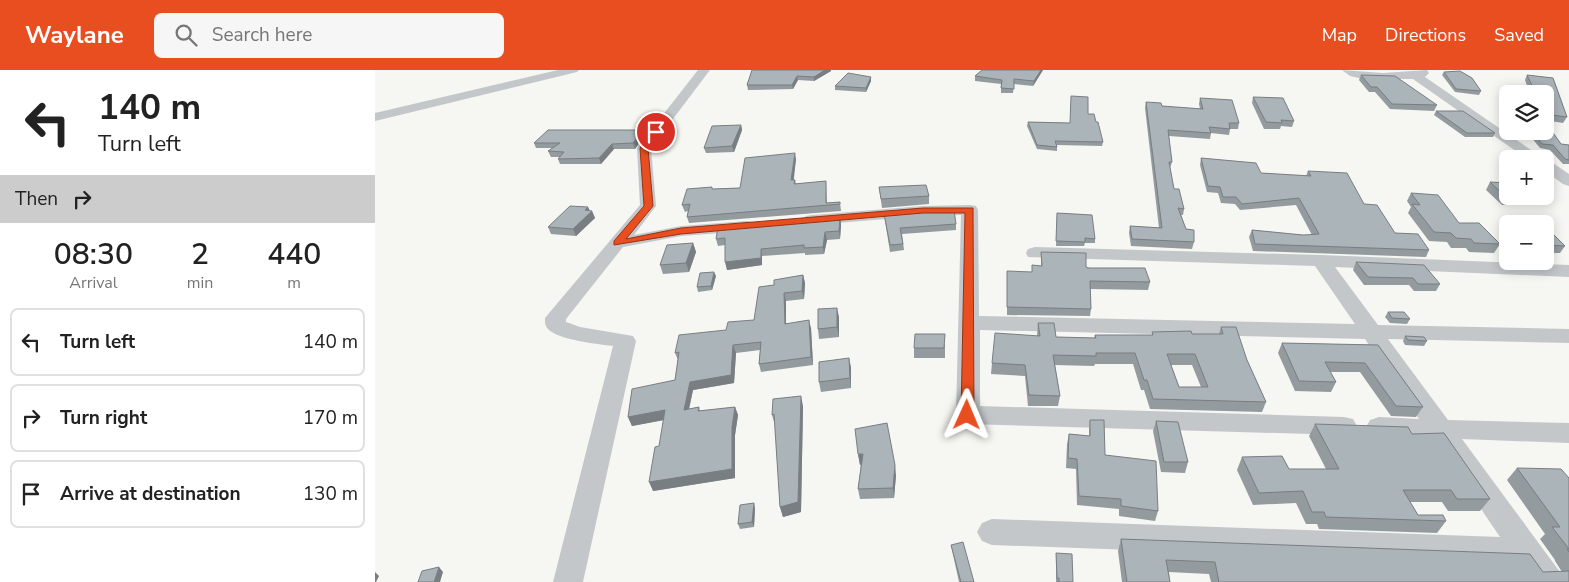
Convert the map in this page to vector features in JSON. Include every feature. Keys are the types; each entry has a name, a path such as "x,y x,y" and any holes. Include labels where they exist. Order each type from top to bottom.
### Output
{"street":[{"path":"375,118 573,70"},
{"path":"568,582 625,341 577,334 556,326 555,318 648,206 644,148 704,70"},
{"path":"1348,70 1364,75 1417,72 1525,150"},
{"path":"1554,170 1569,180"},
{"path":"797,221 923,211 970,210 967,415 1569,433"},
{"path":"618,243 681,231 768,224"},
{"path":"1035,253 1321,261 1569,271"},
{"path":"1321,261 1549,582"},
{"path":"969,323 1569,336"},
{"path":"992,532 1527,551"}],"building":[{"path":"752,70 825,70 814,77 797,76 792,85 747,85"},
{"path":"982,70 1041,70 1034,81 1014,79 1014,89 1001,88 1002,80 975,76"},
{"path":"1460,71 1472,78 1481,91 1456,89 1444,72"},
{"path":"848,73 871,77 866,88 835,86"},
{"path":"1361,75 1395,76 1437,105 1392,104 1377,87 1371,87"},
{"path":"1527,75 1553,78 1567,117 1554,115 1554,85 1532,85"},
{"path":"1071,96 1088,97 1088,114 1094,114 1103,142 1055,141 1057,147 1037,145 1028,122 1070,123"},
{"path":"1253,97 1283,98 1294,121 1281,120 1282,123 1266,122"},
{"path":"1200,98 1232,100 1239,123 1229,123 1230,129 1209,127 1211,133 1168,130 1172,162 1169,162 1174,189 1179,189 1184,209 1178,208 1186,229 1194,230 1194,242 1132,239 1130,226 1162,228 1146,102 1161,103 1162,106 1203,109"},
{"path":"1436,111 1463,111 1495,133 1467,133"},
{"path":"741,125 732,146 704,148 712,126"},
{"path":"548,130 643,130 633,143 612,144 599,158 558,159 564,152 548,151 560,143 534,143"},
{"path":"1554,134 1561,144 1569,145 1569,160 1565,159 1553,145 1542,144 1539,140 1554,140"},
{"path":"795,153 791,180 795,180 794,184 826,181 826,203 840,202 840,204 687,217 690,204 682,205 687,189 712,187 712,189 740,188 745,158"},
{"path":"1201,158 1256,163 1261,173 1311,176 1308,171 1347,173 1364,204 1377,205 1395,233 1418,234 1429,250 1255,244 1252,230 1303,235 1319,234 1299,198 1242,204 1236,197 1223,197 1220,187 1208,186"},
{"path":"1490,182 1499,183 1499,190"},
{"path":"926,185 929,196 881,199 879,187"},
{"path":"1411,193 1438,195 1459,223 1479,223 1499,244 1474,243 1471,239 1456,238 1451,233 1434,232 1412,204 1420,205"},
{"path":"570,206 588,207 585,210 592,211 573,229 548,227"},
{"path":"954,210 956,224 900,228 903,244 890,245 884,214"},
{"path":"1057,213 1092,215 1095,239 1085,238 1085,242 1056,241"},
{"path":"840,217 839,231 825,232 823,247 804,248 804,245 761,249 761,258 725,262 725,238 716,239 718,227"},
{"path":"1554,235 1565,246 1554,245"},
{"path":"693,243 686,263 660,265 667,245"},
{"path":"1041,252 1086,253 1086,267 1088,268 1145,268 1150,282 1090,281 1091,309 1007,307 1007,271 1032,272 1032,265 1042,266"},
{"path":"1356,262 1424,265 1440,284 1418,284 1413,278 1368,277"},
{"path":"714,272 711,286 697,287 700,273"},
{"path":"803,275 802,291 784,293 785,324 809,320 811,357 759,364 761,342 733,345 731,375 690,382 684,410 699,407 698,411 735,407 732,427 732,469 649,482 655,447 659,446 665,410 628,417 632,389 675,380 679,352 675,353 679,335 726,330 728,322 754,320 759,287 774,285 774,280"},
{"path":"837,308 837,327 818,329 818,309"},
{"path":"1388,312 1404,312 1410,319 1392,318"},
{"path":"1038,323 1054,323 1056,337 1096,338 1095,335 1153,335 1152,332 1191,331 1192,334 1223,334 1221,327 1236,327 1247,360 1266,402 1153,399 1135,353 1096,353 1096,356 1053,355 1060,396 1029,395 1025,365 992,363 995,333 1040,336","holes":["1167,354 1195,354 1208,387 1179,387"]},
{"path":"915,334 945,334 944,348 914,348"},
{"path":"1405,336 1424,337 1427,341 1408,340"},
{"path":"1282,343 1378,345 1423,407 1396,406 1365,363 1325,362 1336,382 1299,381"},
{"path":"849,358 850,378 819,382 819,362"},
{"path":"801,396 798,502 780,507 774,414 772,415 773,399"},
{"path":"1090,420 1104,420 1105,455 1156,461 1158,511 1121,506 1121,499 1079,496 1077,459 1068,458 1069,434 1090,436"},
{"path":"1156,421 1178,422 1188,462 1164,462"},
{"path":"887,423 895,465 893,488 858,489 863,454 858,454 855,429"},
{"path":"1315,424 1408,427 1412,434 1444,433 1490,499 1457,499 1451,490 1403,490 1418,515 1443,515 1446,521 1326,517 1324,512 1312,512 1303,491 1259,493 1242,457 1282,456 1289,469 1339,469"},
{"path":"1517,468 1561,469 1569,478 1569,549 1552,527 1560,527"},
{"path":"754,503 752,522 738,524 740,505"},
{"path":"1121,539 1530,554 1543,572 1569,571 1569,582 1219,582 1215,562 1166,560 1170,582 1127,582"},
{"path":"963,542 974,582 961,582 951,545"},
{"path":"1056,553 1072,554 1073,582 1059,582 1059,578 1057,578"},
{"path":"439,567 434,582 418,582 422,571"}],"route":[{"path":"656,132 644,148 648,206 618,243 681,231 923,211 970,210 967,415"}]}
